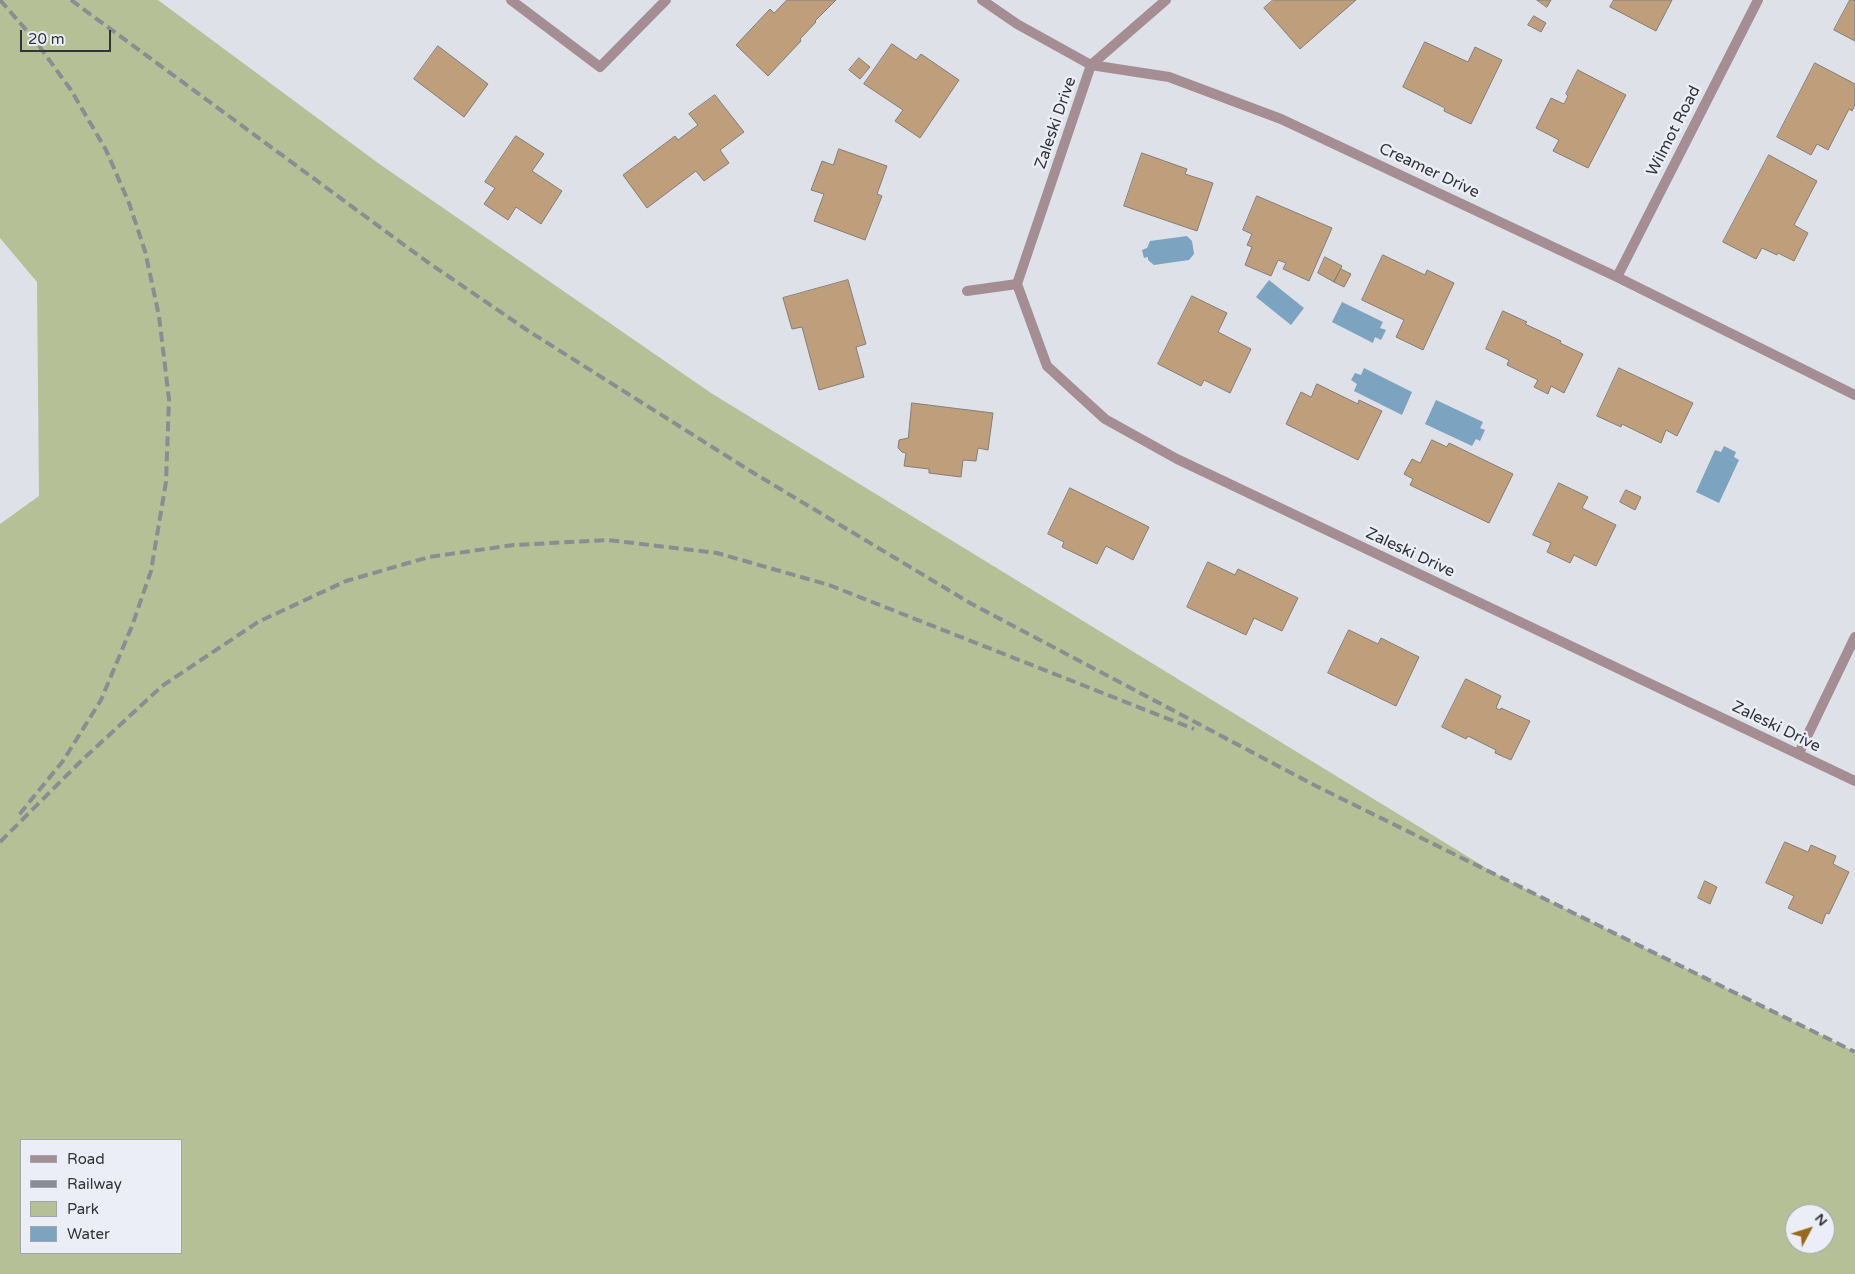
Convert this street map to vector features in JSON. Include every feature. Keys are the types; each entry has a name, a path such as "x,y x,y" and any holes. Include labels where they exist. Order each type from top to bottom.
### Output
{"street":[{"path":"511,0 600,67 666,0"},
{"name":"Creamer Drive","path":"982,0 1018,24 1091,65 1169,77 1281,119 1617,276 1855,395"},
{"name":"Zaleski Drive","path":"1166,0 1091,65 1017,284 1047,366 1105,419 1186,463 1855,782"},
{"name":"Wilmot Road","path":"1617,276 1758,0"},
{"path":"967,291 1017,284"},
{"path":"1799,754 1855,636"}],"green space":[{"path":"0,0 158,0 378,163 711,393 1501,877 1855,1052 1855,1274 0,1274 0,524 39,496 37,282 0,238"}],"water":[{"path":"1187,236 1192,241 1194,254 1189,260 1154,265 1148,260 1148,257 1144,258 1142,250 1147,248 1150,241"},
{"path":"1269,280 1304,308 1291,325 1256,297"},
{"path":"1342,302 1383,322 1380,328 1386,330 1381,340 1375,337 1373,343 1332,322"},
{"path":"1364,368 1412,392 1402,415 1354,391 1357,384 1351,380 1355,373 1361,375"},
{"path":"1436,400 1483,422 1480,428 1485,430 1480,441 1476,439 1472,446 1425,424"},
{"path":"1724,446 1736,452 1734,457 1739,460 1719,503 1696,492 1715,450 1721,452"}],"building":[{"path":"787,0 836,0 815,21 800,39 801,41 768,76 736,45 770,9 774,13"},
{"path":"1273,0 1356,0 1300,49 1264,8"},
{"path":"1537,0 1551,0 1547,7"},
{"path":"1614,0 1672,0 1656,31 1610,7"},
{"path":"1850,0 1855,0 1855,41 1834,30"},
{"path":"1534,16 1546,23 1541,32 1528,25"},
{"path":"1425,42 1468,62 1475,47 1502,60 1471,124 1444,111 1445,108 1403,87"},
{"path":"892,44 916,60 921,54 959,80 920,138 895,121 903,110 864,84"},
{"path":"438,46 488,84 464,117 414,79"},
{"path":"859,58 870,67 860,79 849,70"},
{"path":"1815,63 1855,84 1855,105 1852,111 1849,109 1828,150 1817,144 1811,155 1777,137"},
{"path":"1578,70 1626,95 1588,168 1553,151 1559,140 1536,128 1551,98 1564,104 1568,96 1566,94"},
{"path":"715,95 744,132 720,150 729,163 704,181 696,171 647,208 623,175 675,136 678,140 698,125 689,114"},
{"path":"516,136 544,154 532,171 562,191 541,224 516,207 508,220 484,204 495,188 485,182"},
{"path":"839,149 887,166 877,194 882,196 865,240 814,221 824,194 811,190 822,161 833,165"},
{"path":"1142,153 1187,169 1185,174 1213,183 1197,231 1124,206"},
{"path":"1769,155 1817,181 1794,225 1808,233 1794,261 1762,248 1756,259 1723,242"},
{"path":"1257,196 1332,228 1309,281 1283,269 1286,263 1278,260 1271,276 1245,265 1252,247 1247,245 1252,234 1243,230"},
{"path":"1383,255 1425,275 1427,270 1454,283 1423,350 1396,337 1404,320 1362,300"},
{"path":"1325,257 1342,266 1334,282 1318,273"},
{"path":"1341,269 1351,274 1344,287 1334,282"},
{"path":"848,280 866,344 856,347 864,377 819,390 802,327 792,329 783,298"},
{"path":"1192,296 1227,313 1218,332 1251,349 1230,393 1204,380 1201,386 1158,364"},
{"path":"1503,311 1527,322 1525,324 1583,354 1564,393 1551,386 1548,394 1534,387 1538,380 1507,365 1509,360 1486,349"},
{"path":"1619,368 1693,403 1677,436 1666,430 1661,443 1622,424 1621,427 1597,416"},
{"path":"1317,384 1358,404 1359,400 1382,411 1358,460 1286,424 1301,392 1311,397"},
{"path":"912,403 993,413 988,450 978,448 976,461 963,460 961,477 929,473 929,469 904,466 906,453 898,448 899,440 908,438"},
{"path":"1432,440 1447,447 1449,443 1513,474 1489,523 1410,485 1413,479 1404,474 1412,459 1420,463"},
{"path":"1559,483 1588,497 1582,508 1616,525 1596,566 1574,555 1570,563 1547,552 1551,543 1533,535"},
{"path":"1070,488 1149,527 1133,560 1106,546 1097,564 1062,547 1064,542 1048,534"},
{"path":"1626,490 1641,497 1635,510 1620,502"},
{"path":"1208,562 1235,575 1238,569 1298,598 1282,631 1254,618 1246,635 1187,607"},
{"path":"1349,630 1378,644 1381,638 1419,657 1396,706 1328,673"},
{"path":"1466,679 1501,696 1496,708 1500,710 1501,708 1530,721 1511,760 1495,753 1496,750 1468,736 1466,739 1442,727"},
{"path":"1785,842 1808,852 1811,845 1836,856 1833,864 1849,872 1829,914 1826,913 1822,924 1788,908 1794,896 1766,883"},
{"path":"1705,881 1717,887 1710,904 1698,898"}],"railway":[{"path":"0,0 34,39 71,90 106,150 129,203 145,251 159,316 169,399 166,482 151,571 132,626 101,700 63,761 18,816"},
{"path":"71,0 426,261 530,332 752,472 970,603 1316,786 1855,1052"},
{"path":"0,842 80,762 162,686 258,622 346,581 429,557 514,545 608,540 717,553 829,585 1194,729"}]}
